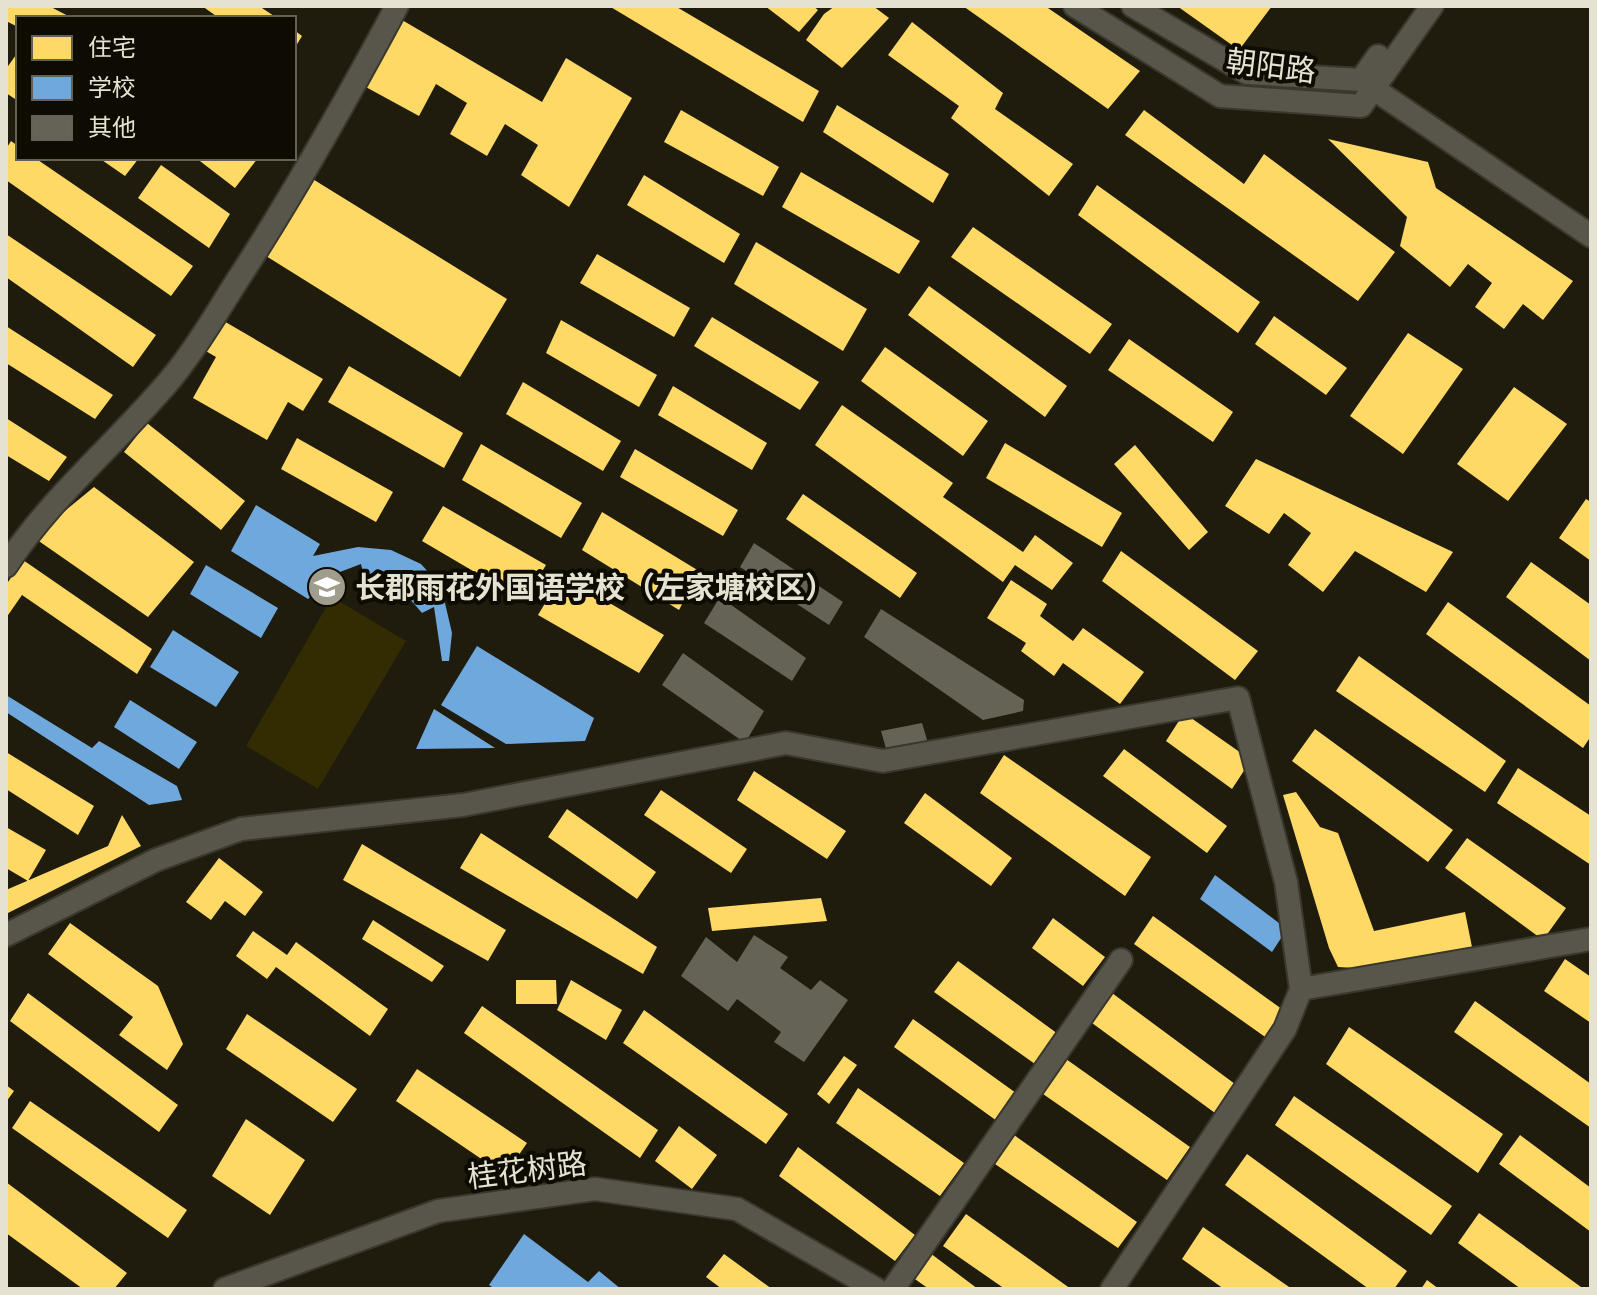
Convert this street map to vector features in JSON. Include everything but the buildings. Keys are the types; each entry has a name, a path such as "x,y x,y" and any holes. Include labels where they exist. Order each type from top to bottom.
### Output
{"street":[{"path":"6,566 27,534 64,490 175,375 325,140 397,6"},
{"name":"朝阳路","path":"1075,6 1220,96 1361,106 1367,84 1413,6"},
{"name":"朝阳路","path":"1133,6 1247,73 1367,84"},
{"name":"朝阳路","path":"1367,84 1432,6"},
{"path":"1367,84 1591,236"},
{"path":"6,935 156,860 241,829 463,805 786,743 883,761 1238,698 1286,882 1301,989 1285,1029 1112,1289"},
{"path":"1301,989 1591,939"},
{"path":"893,1289 1121,960"},
{"name":"桂花树路","path":"225,1289 438,1211 595,1189 737,1209 876,1289"}],"shaded area":[{"path":"332,597 406,641 318,789 246,746"}],"place":[{"name":"长郡雨花外国语学校（左家塘校区）","path":"327,587"}]}
